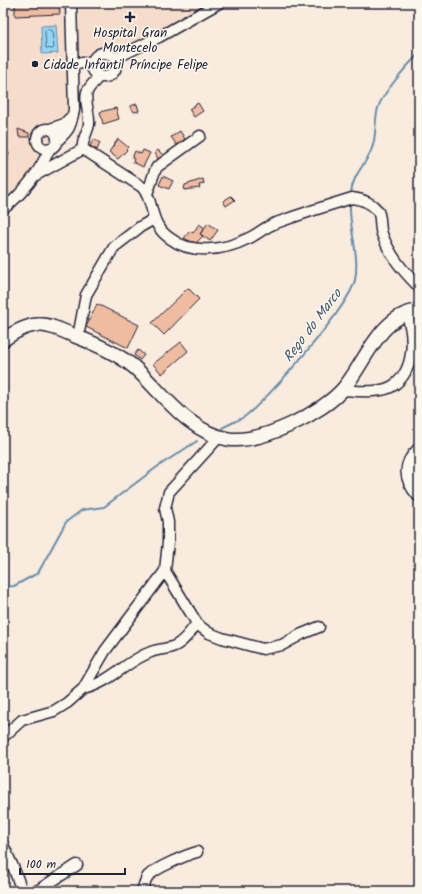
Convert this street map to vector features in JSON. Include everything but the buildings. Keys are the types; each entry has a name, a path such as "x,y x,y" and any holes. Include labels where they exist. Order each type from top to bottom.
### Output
{"main road":[{"path":"3,340 19,329 36,324 57,328 120,357 202,430 219,437 237,440 268,434 303,418 325,405 343,390 380,335 390,324 413,312"},
{"path":"419,450 410,461 407,471 411,484 419,495"}],"street":[{"path":"3,209 38,172 54,145 68,131 72,123 74,109 71,3"},
{"path":"114,59 171,30 218,3"},
{"path":"38,172 37,138 39,132 44,128 50,129 64,124 96,80 107,78 113,74 116,66 114,59 108,54 100,54 92,62 72,64"},
{"path":"92,62 92,69 96,80"},
{"path":"83,149 82,145 89,126 86,101 88,91 96,80"},
{"path":"74,109 80,106 88,111"},
{"path":"50,129 56,134 54,145"},
{"path":"148,193 154,180 157,166 200,136"},
{"path":"38,144 44,148 54,145"},
{"path":"38,172 83,149"},
{"path":"83,149 137,183 148,193 154,219 171,239 180,244 196,248 222,248 247,239 274,223 352,198 357,199 371,205 377,210 381,231 392,257 399,267 419,287"},
{"path":"78,337 86,295 114,248 140,227 154,219"},
{"path":"343,390 378,390 394,385 401,379 406,370 410,357 413,312"},
{"path":"3,737 22,720 54,711 67,703 83,688 105,651 165,571 168,542 168,522 165,508 166,497 173,485 193,467 219,437"},
{"path":"165,571 197,623 216,635 263,649 282,645 319,627"},
{"path":"83,688 107,680 143,656 179,644 197,623"},
{"path":"3,845 22,891"},
{"path":"142,891 144,883 149,875 181,857 197,852"},
{"path":"38,891 77,865"}],"shaded area":[{"name":"Cidade Infantil Príncipe Felipe","path":"3,3 66,3 68,125 56,134 32,172 3,202"},
{"name":"Hospital Gran Montecelo","path":"79,3 202,3 162,31 118,52 77,56"}],"water":[{"path":"56,25 58,53 42,54 41,26"}],"waterway":[{"name":"Rego do Marco","path":"351,193 354,180 370,154 374,143 377,113 380,102 396,80 419,54"},
{"name":"Rego do Marco","path":"222,428 244,417 255,408 288,373 324,330 350,292 355,280 356,271 350,204"},
{"name":"Rego do Marco","path":"3,587 14,586 38,573 66,522 82,510 104,507 157,467 197,441"}],"place":[{"name":"Hospital Gran Montecelo","path":"130,17"},
{"name":"Cidade Infantil Príncipe Felipe","path":"35,64"}]}
